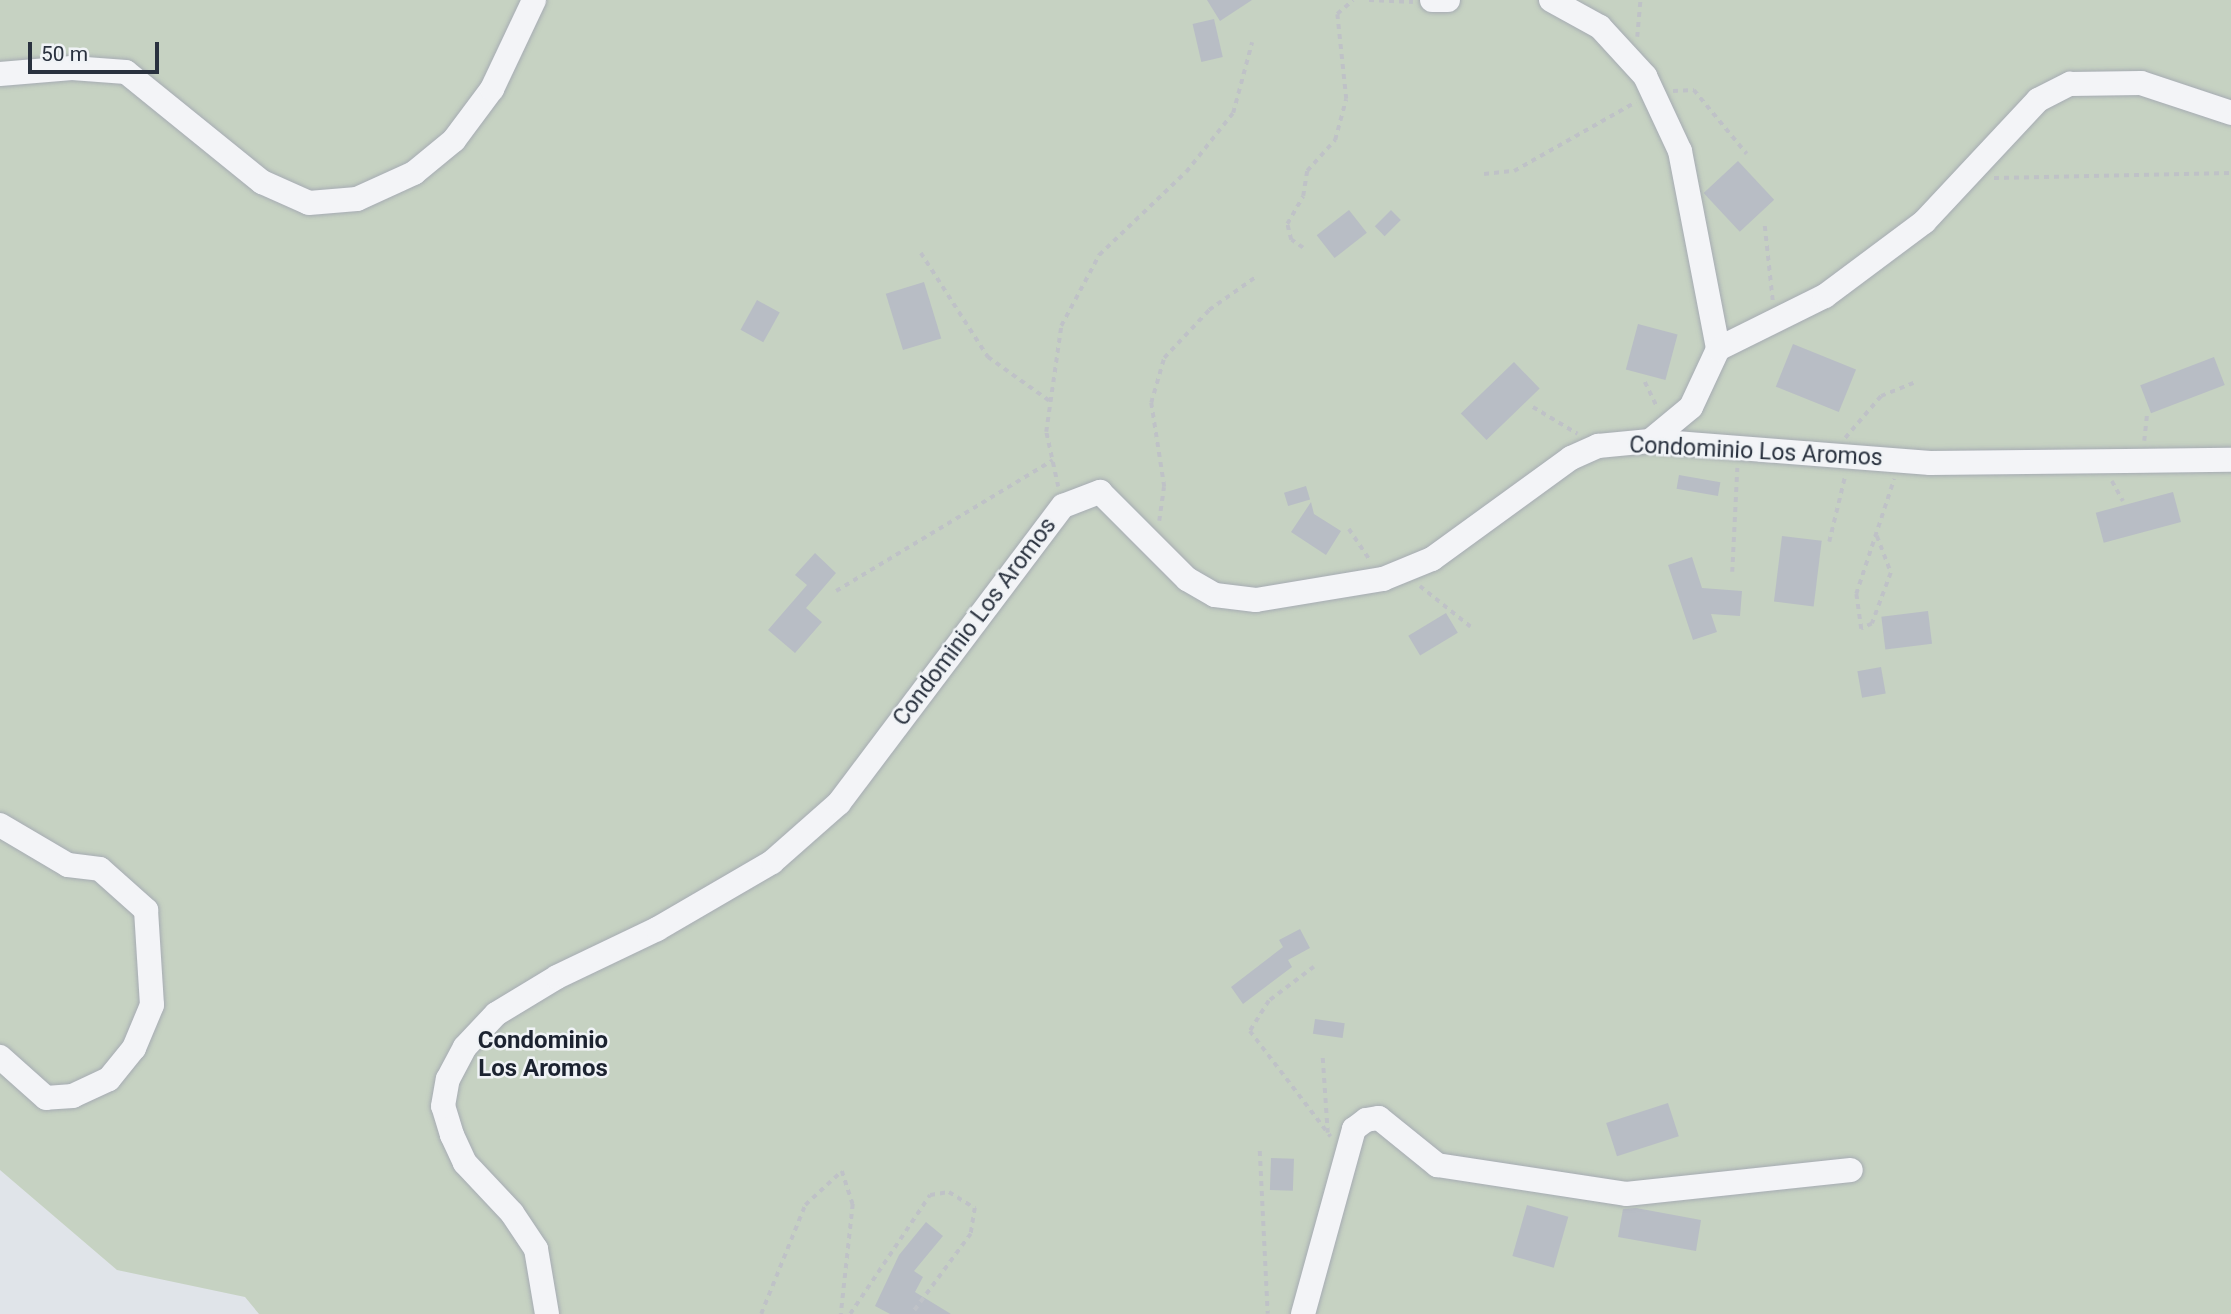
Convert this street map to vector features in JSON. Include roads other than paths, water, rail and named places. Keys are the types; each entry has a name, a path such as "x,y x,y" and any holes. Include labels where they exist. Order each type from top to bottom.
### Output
{"street":[{"path":"0,74 72,68 126,72 262,182 309,203 357,200 414,173 454,140 492,89 534,0"},
{"path":"1551,0 1600,27 1653,94 1681,151 1718,349 1691,407 1658,434"},
{"path":"1718,349 1825,296 1924,222 1971,178 2038,100 2070,84 2141,83 2231,113"},
{"name":"Condominio Los Aromos","path":"547,1314 536,1249 512,1213 465,1163 443,1106 447,1079 465,1046 496,1014 556,977 657,929 772,862 839,803 1063,506 1100,492 1187,579 1215,595 1256,600 1393,575 1432,559 1571,458 1598,446 1658,434 1738,448 1899,460 2231,460"},
{"path":"0,825 68,864 100,869 146,910 152,995 134,1048 109,1079 73,1096 46,1098 0,1057"},
{"path":"1303,1314 1354,1129 1379,1118 1437,1165 1612,1193 1851,1170"}],"district":[{"name":"Condominio Los Aromos","path":"543,1055"}]}
